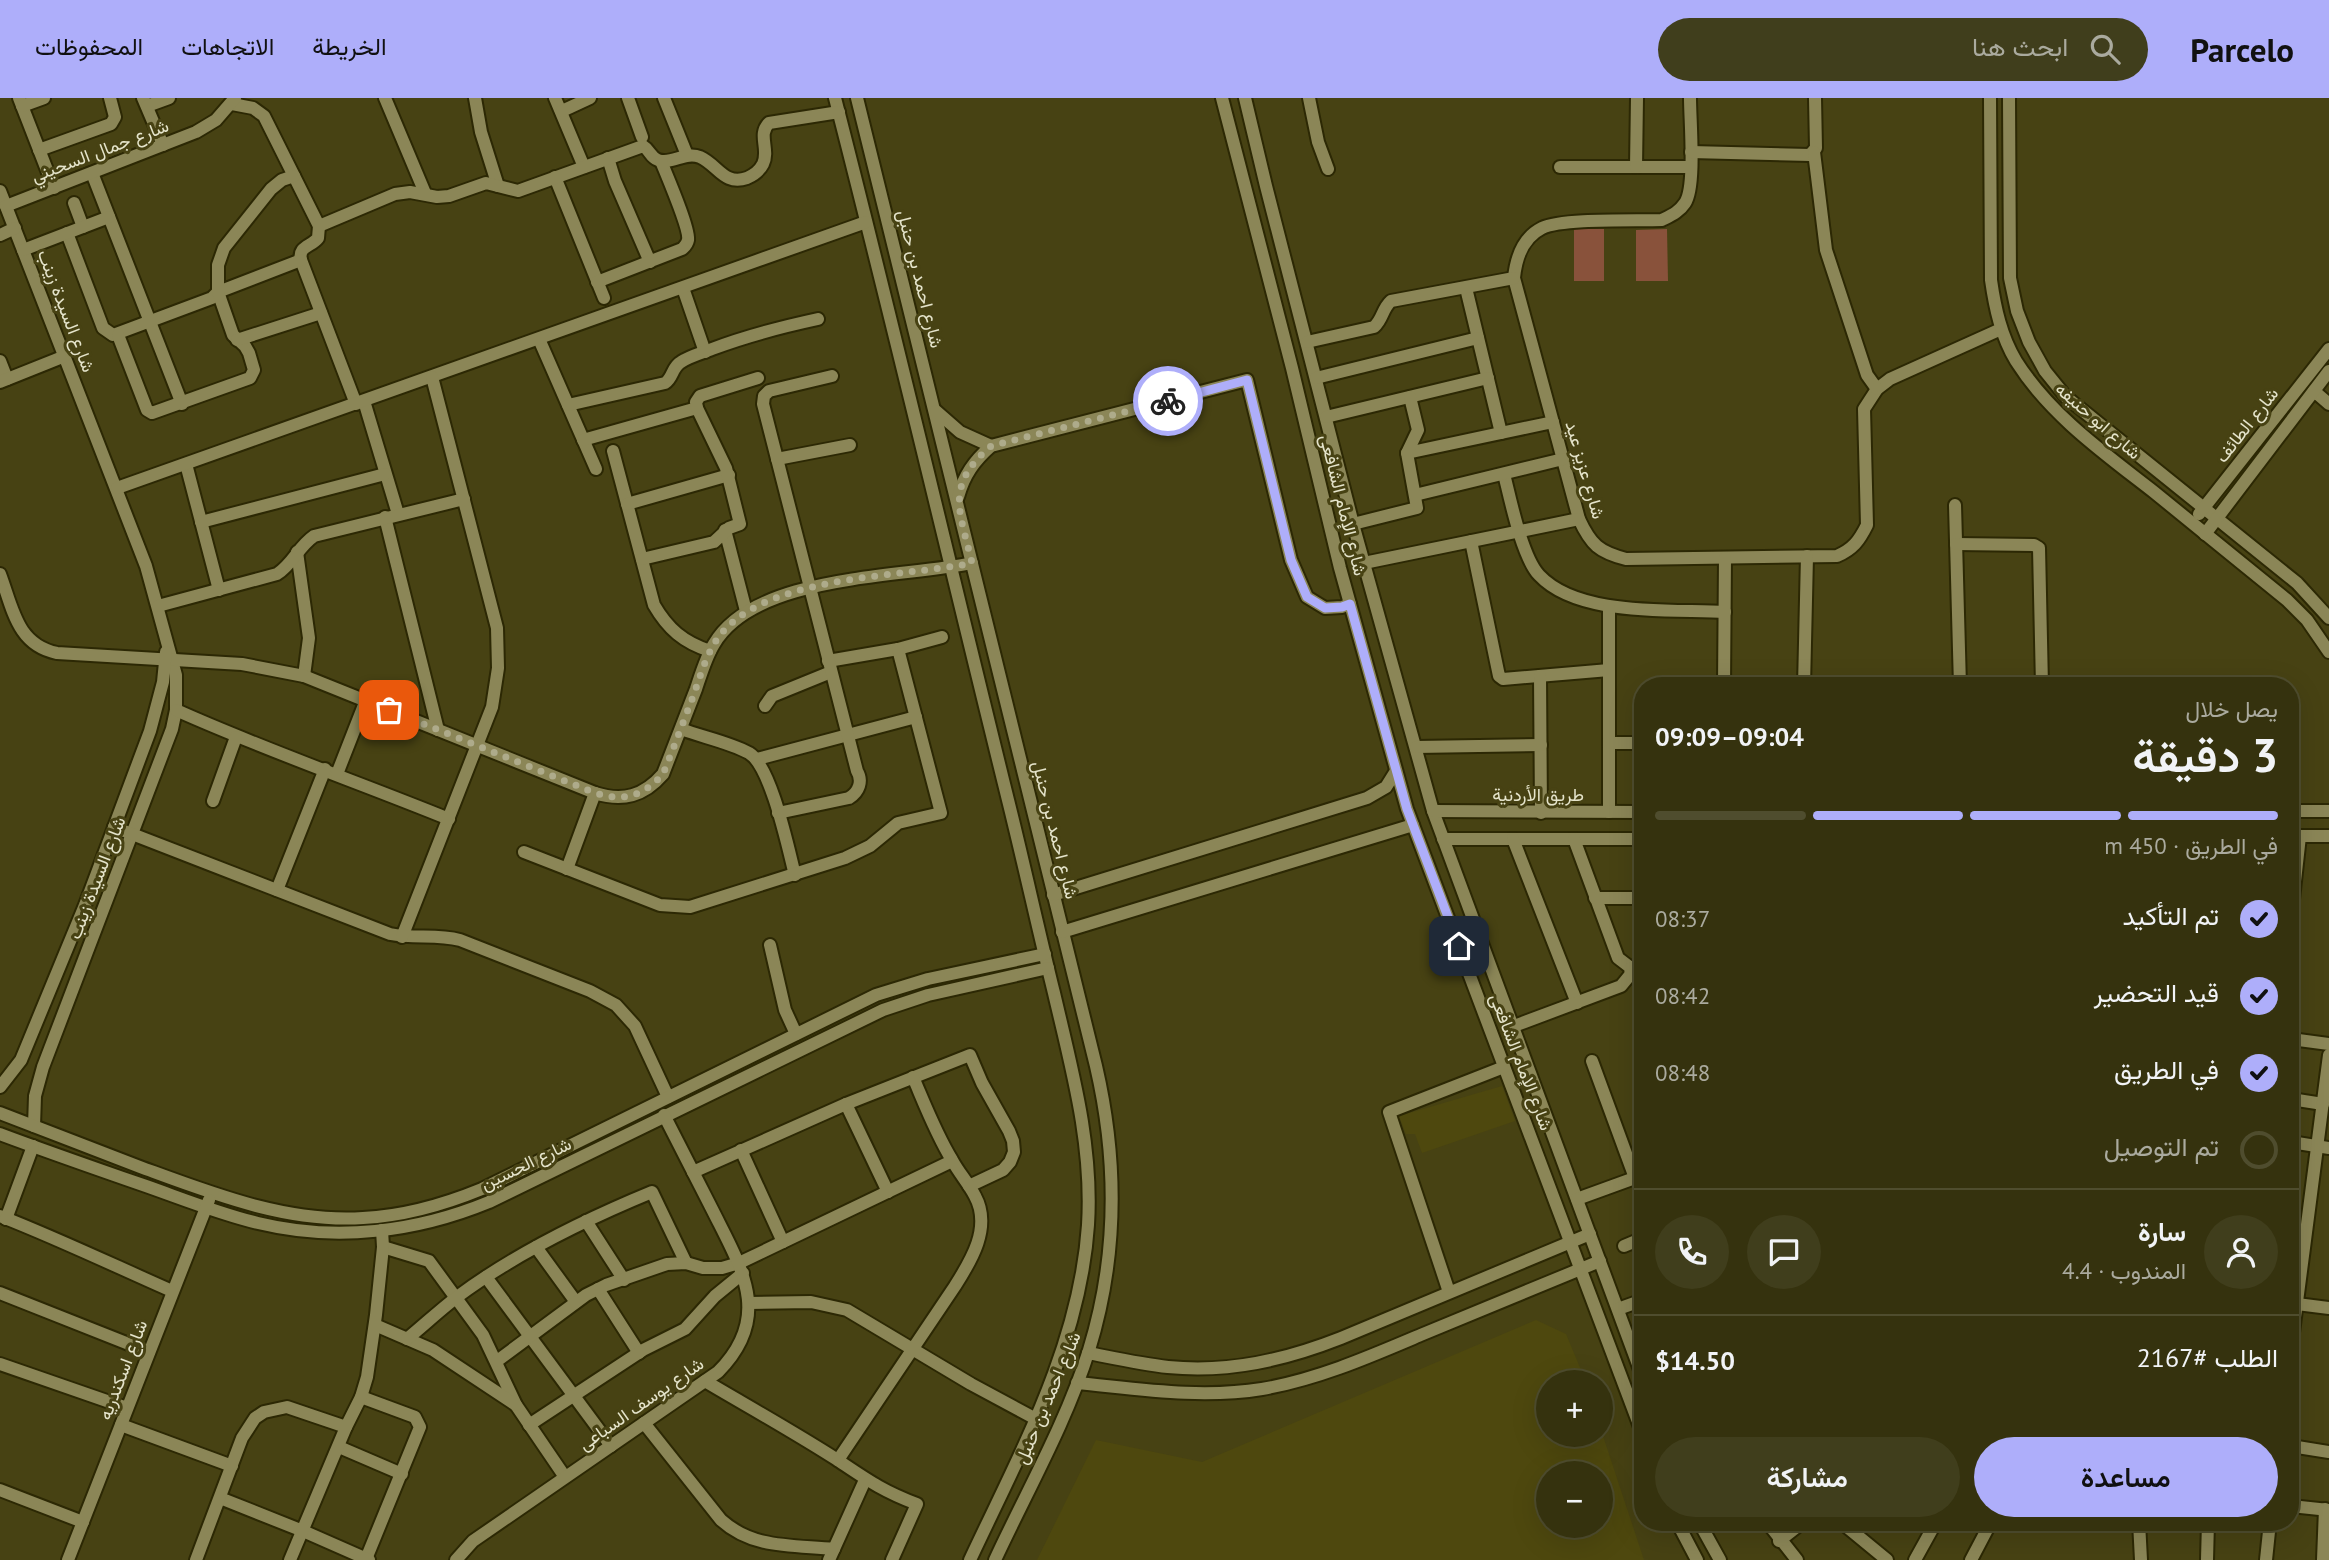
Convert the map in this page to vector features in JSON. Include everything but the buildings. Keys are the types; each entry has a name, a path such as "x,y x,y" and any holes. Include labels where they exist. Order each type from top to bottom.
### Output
{"street":[{"path":"44,98 20,102 54,188"},
{"path":"39,150 111,124 115,117 110,98"},
{"path":"163,145 145,102 169,98"},
{"path":"384,98 425,193"},
{"path":"475,98 481,132 498,186"},
{"path":"555,98 584,167"},
{"path":"562,111 590,98"},
{"path":"628,98 642,137"},
{"path":"664,98 687,155"},
{"name":"شارع احمد بن حنبل","path":"835,98 1079,1097 1088,1164 1088,1226 1074,1316 1036,1419 972,1554"},
{"name":"شارع احمد بن حنبل","path":"857,98 1104,1098 1112,1164 1113,1208 1109,1262 1088,1353 1077,1383 996,1559"},
{"name":"شارع الإمام الشافعى","path":"1222,98 1350,604 1396,771 1413,825 1634,1411"},
{"name":"شارع الإمام الشافعى","path":"1245,98 1353,524 1433,811 1634,1354"},
{"path":"1309,98 1318,142 1328,169"},
{"path":"1636,167 1637,98"},
{"path":"1307,341 1374,327 1381,319 1383,309 1391,301 1514,278 1516,258 1526,241 1542,228 1562,224 1662,220 1676,213 1686,201 1691,187 1690,98"},
{"path":"1815,98 1814,152 1826,250 1867,375 1877,389 1890,379 2001,329"},
{"name":"شارع ابو حنيفه","path":"1990,98 1991,280 2001,329 2014,358 2053,408 2092,443 2287,600 2307,620 2329,652"},
{"name":"شارع ابو حنيفه","path":"2009,98 2010,278 2017,311 2029,342 2045,371 2066,397 2297,583 2329,618"},
{"path":"233,101 253,107 264,116 319,226 318,238 304,247 300,260 360,402 385,474 438,730"},
{"name":"شارع جمال السحيني","path":"6,206 196,132 216,120 233,101"},
{"path":"319,226 395,194 410,192 437,197 449,196 481,184 518,191 643,146 652,157 661,161 687,155 701,158 724,176 743,179 760,169 765,160 767,150 763,135 769,123 838,112"},
{"path":"1691,152 1810,155 1814,152"},
{"path":"608,158 615,181 650,262"},
{"path":"597,282 682,249 689,237 661,161"},
{"path":"1560,167 1691,167"},
{"path":"92,173 182,404"},
{"path":"118,335 148,411 156,414 250,379 254,370 249,353 233,335 218,292 217,274 224,247 271,189 282,180 294,176"},
{"path":"555,177 604,298"},
{"name":"شارع السيدة زينب","path":"0,191 146,566 159,606 169,658 176,675 176,710 172,729 43,1068 35,1096 34,1126"},
{"path":"74,203 83,228"},
{"path":"23,250 109,217"},
{"path":"117,488 866,222"},
{"path":"0,235 15,228"},
{"path":"67,233 103,328 109,334 118,335 300,260"},
{"name":"شارع عزيز عيد","path":"1514,278 1579,519 1588,539 1605,553 1626,559 1837,556 1849,551 1859,542 1867,525 1864,409 1877,389"},
{"path":"683,288 705,352"},
{"path":"1466,288 1501,433"},
{"path":"237,340 321,313"},
{"path":"568,405 665,383 670,380 675,367 681,362 746,336 817,319"},
{"path":"1316,378 1478,338"},
{"path":"539,339 596,469"},
{"name":"شارع الطائف","path":"2192,523 2329,349"},
{"path":"0,361 3,381 65,356"},
{"name":"شارع الطائف","path":"2205,534 2329,371"},
{"path":"778,813 849,798 856,794 861,777 847,734 763,404 764,396 773,390 832,376"},
{"path":"402,937 492,707 498,668 497,628 432,377"},
{"path":"642,559 714,542 719,540 726,530 740,524 729,475 696,402 700,396 758,378"},
{"path":"1326,417 1488,378"},
{"path":"957,501 968,470 991,446 1247,380 1291,560 1307,597 1325,608 1350,604"},
{"path":"2314,391 2329,404"},
{"path":"1353,524 1414,510 1418,506 1407,453 1418,430 1410,397"},
{"path":"1301,404 1321,398"},
{"path":"583,440 697,408"},
{"path":"934,409 960,432 991,446"},
{"path":"1407,453 1553,422"},
{"path":"777,459 850,445"},
{"path":"613,450 654,605 664,622 678,636 710,651"},
{"path":"1415,495 1563,459"},
{"path":"186,464 219,590"},
{"path":"201,522 385,474"},
{"path":"1503,474 1518,532 1537,574 1559,590 1583,601 1609,607 1725,612"},
{"path":"627,504 729,475"},
{"path":"159,606 277,574 293,561 297,551 314,536 464,499"},
{"path":"1955,505 1960,677"},
{"path":"1364,563 1579,519"},
{"path":"726,530 746,611"},
{"path":"1471,541 1499,676 1503,679 1609,670"},
{"path":"1956,544 2034,545 2039,548 2042,677"},
{"path":"297,551 309,638 304,676"},
{"path":"1804,677 1807,556"},
{"path":"1724,677 1725,558"},
{"path":"0,574 24,635 45,650 57,653 242,664 304,676 595,793 626,798 644,792 663,774 710,651 725,628 746,611 771,600 810,589 879,574 950,568 972,563"},
{"path":"1609,607 1609,812"},
{"path":"765,706 772,695 830,666 942,637"},
{"path":"524,852 660,905 675,908 697,905 858,853 898,823 941,813 898,649"},
{"name":"شارع السيدة زينب","path":"0,1087 21,1060 114,827 150,731 169,658"},
{"path":"1540,676 1541,813"},
{"path":"277,890 366,700"},
{"path":"176,710 236,737 449,819"},
{"path":"757,759 916,717"},
{"path":"681,729 748,753 757,759 764,770 795,874"},
{"path":"213,801 236,737"},
{"path":"1609,743 1634,743"},
{"path":"1416,747 1541,745"},
{"path":"1053,895 1367,798 1386,788 1396,771"},
{"path":"567,869 595,793"},
{"name":"طريق الأردنية","path":"1433,811 1634,812"},
{"path":"2299,811 2329,811"},
{"path":"1062,932 1413,825"},
{"path":"114,827 402,937 443,936 460,940 590,991 615,1005 635,1026 668,1097"},
{"path":"2299,836 2329,836"},
{"path":"1443,839 1634,839"},
{"path":"1513,839 1577,1003"},
{"path":"1574,839 1618,957 1634,967"},
{"path":"1595,898 1634,898"},
{"path":"770,945 785,1010 796,1034"},
{"name":"شارع الحسين","path":"0,1113 212,1193 269,1210 361,1219 422,1210 482,1189 860,1002 928,978 1045,954"},
{"name":"شارع الحسين","path":"0,1134 206,1208 258,1223 333,1233 431,1223 489,1202 868,1016 928,995 1048,968"},
{"path":"1514,1026 1621,986 1634,972"},
{"path":"860,1002 868,1016"},
{"path":"2299,1040 2329,1044"},
{"path":"693,1172 846,1104 970,1055 982,1083 1009,1131 1014,1152 1003,1170 969,1186"},
{"path":"2299,1245 2323,1147 2323,1104 2329,1057"},
{"path":"1592,1061 1634,1164"},
{"path":"1449,1292 1389,1112 1504,1067"},
{"path":"838,1460 960,1279 978,1244 980,1214 977,1198 952,1161 913,1077"},
{"path":"2299,1100 2323,1104"},
{"path":"846,1104 888,1192"},
{"name":"شارع يوسف السباعى","path":"456,1560 473,1541 705,1381 729,1361 738,1348 744,1334 749,1303 741,1268 664,1115"},
{"path":"2299,1143 2323,1147"},
{"path":"33,1146 3,1217 67,1242 96,1258 172,1291"},
{"path":"741,1150 783,1242"},
{"path":"529,1425 639,1353 685,1329 741,1268 783,1242 952,1161"},
{"path":"1088,1164 1112,1164"},
{"path":"1577,1199 1634,1178"},
{"path":"482,1189 489,1202"},
{"path":"407,1339 456,1297 536,1247 652,1192 686,1263"},
{"name":"شارع اسكندريه","path":"68,1560 212,1193"},
{"path":"586,1221 624,1280"},
{"path":"290,1560 361,1397 369,1367 375,1325 383,1247 382,1230"},
{"path":"1088,1353 1168,1367 1212,1368 1256,1364 1300,1354 1590,1234"},
{"path":"1624,1246 1634,1242"},
{"path":"383,1247 429,1261 479,1329 497,1361 516,1405 565,1477"},
{"path":"536,1247 576,1303"},
{"path":"1077,1383 1166,1393 1214,1394 1261,1389 1308,1379 1354,1363 1600,1261"},
{"path":"497,1361 598,1289 667,1264 741,1268"},
{"path":"486,1277 611,1446"},
{"path":"598,1289 639,1353"},
{"path":"0,1293 149,1352"},
{"path":"749,1303 802,1301 827,1304 856,1315 1036,1419"},
{"path":"1618,1310 1634,1304"},
{"path":"2299,1304 2329,1308"},
{"path":"375,1325 433,1350 516,1405"},
{"path":"0,1364 127,1408"},
{"path":"705,1381 838,1460 889,1494 917,1504 892,1560"},
{"path":"220,1498 368,1559 419,1433 419,1421 415,1417 361,1397"},
{"path":"196,1560 247,1428 255,1418 276,1408 299,1410 346,1427"},
{"path":"644,1423 721,1520 735,1533 752,1540 832,1554 865,1480"},
{"path":"121,1425 232,1466"},
{"path":"339,1447 402,1474"},
{"path":"2299,1447 2329,1452"},
{"path":"0,1490 83,1522"},
{"path":"2299,1507 2327,1509 2323,1560"},
{"path":"1682,1531 1697,1560"},
{"path":"1704,1531 1720,1560"},
{"path":"1773,1531 1797,1560"},
{"path":"1779,1541 1792,1531"},
{"path":"1852,1531 1887,1560"},
{"path":"1915,1560 1931,1531"},
{"path":"1971,1560 1986,1531"},
{"path":"2139,1531 2141,1560"},
{"path":"2207,1560 2208,1531"},
{"path":"2266,1560 2269,1531"},
{"path":"972,1554 996,1559"}],"shaded area":[{"path":"1574,229 1604,229 1604,281 1574,281"},
{"path":"1667,229 1668,281 1636,281 1636,230"},
{"path":"1502,1086 1515,1121 1422,1153 1415,1134 1406,1134 1399,1116"},
{"path":"1536,1320 1566,1334 1581,1370 1536,1370 1536,1447 1607,1447 1611,1461 1536,1461 1536,1538 1613,1538 1613,1466 1644,1560 1037,1560 1096,1440 1202,1462"}],"way so far":[{"path":"389,710 595,793 620,799 632,797 644,792 663,774 714,642 725,628 746,611 771,600 810,589 879,574 950,568 972,563 957,501 968,470 991,446 1168,401"}],"route":[{"path":"1168,401 1247,380 1291,560 1307,597 1325,608 1350,604 1407,809 1459,946"}]}
